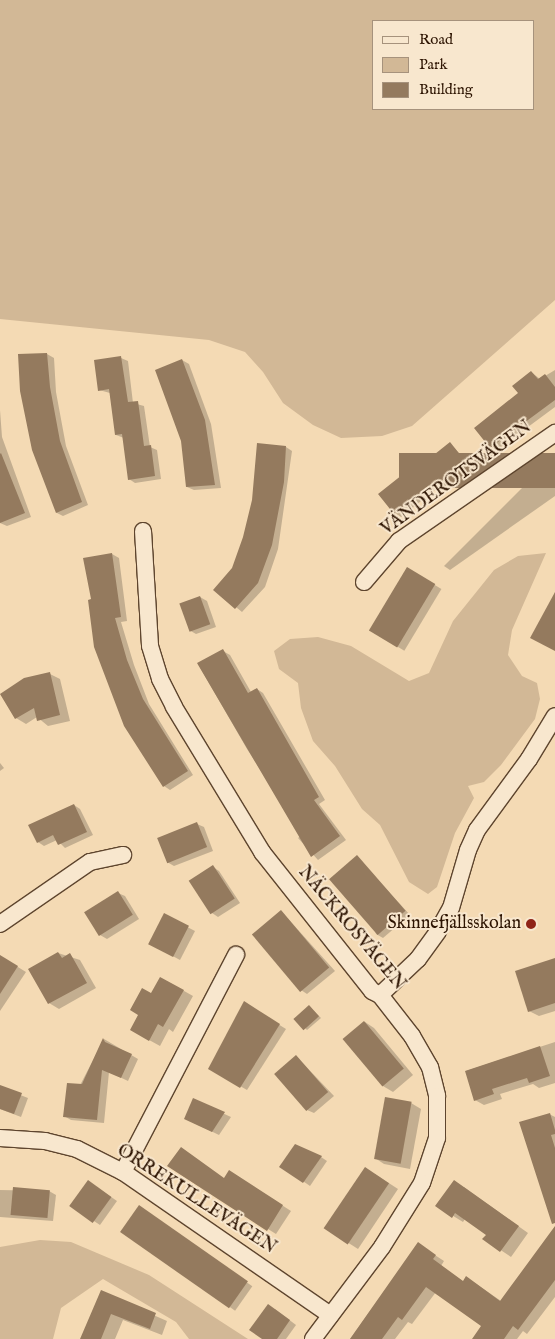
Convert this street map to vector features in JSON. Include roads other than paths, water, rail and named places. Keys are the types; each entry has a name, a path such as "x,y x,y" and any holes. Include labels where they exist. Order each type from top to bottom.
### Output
{"street":[{"name":"VÄNDEROTSVÄGEN","path":"364,582 399,541 555,433"},
{"name":"NÄCKROSVÄGEN","path":"143,531 150,646 160,679 174,707 262,852 372,991 380,995 412,1036 430,1067 437,1096 437,1138 422,1183 405,1213 313,1339"},
{"path":"380,995 418,960 438,932 451,908 468,850 477,830 529,759 555,716"},
{"path":"0,924 90,862 123,855"},
{"path":"123,1172 236,955"},
{"name":"ORREKULLEVÄGEN","path":"0,1138 45,1141 77,1149 123,1172 330,1315"}],"place":[{"name":"Skinnefjällsskolan","path":"531,924"}]}
